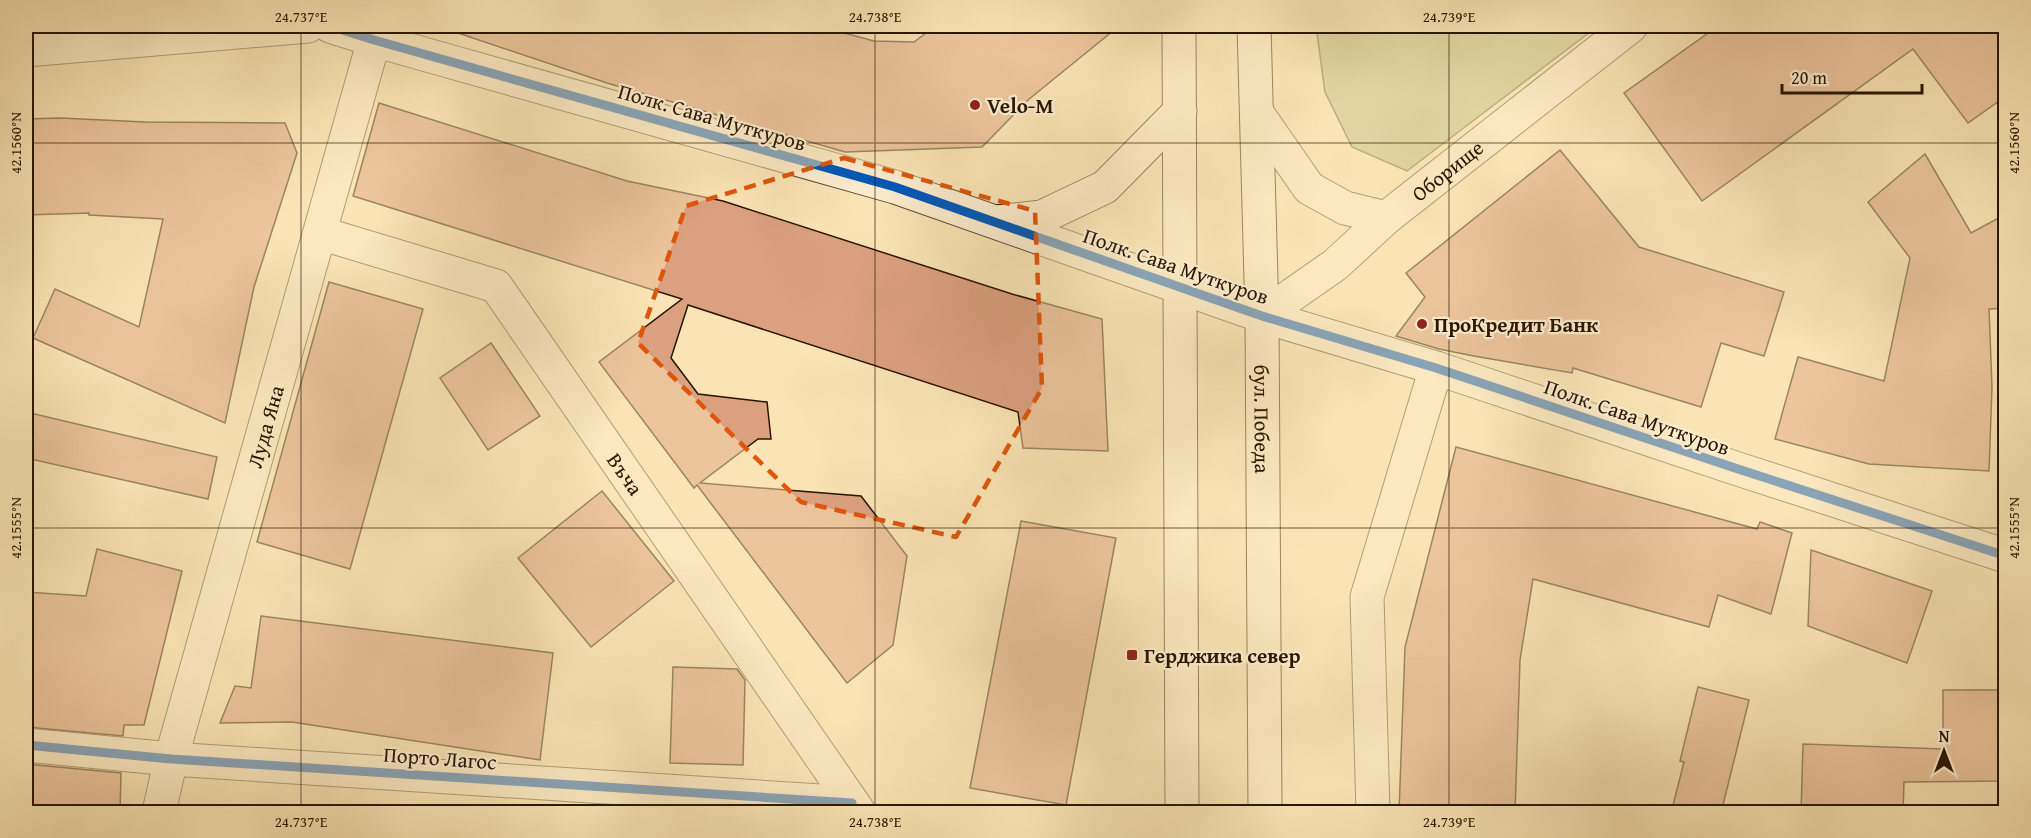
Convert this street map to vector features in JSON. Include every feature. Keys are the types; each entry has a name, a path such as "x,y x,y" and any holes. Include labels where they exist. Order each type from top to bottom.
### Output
{"street":[{"path":"26,50 308,26"},
{"name":"Полк. Сава Муткуров","path":"330,26 896,187 1262,316 1436,368 2006,556"},
{"path":"1179,26 1182,813"},
{"name":"бул. Победа","path":"1254,26 1262,316 1265,813"},
{"name":"Оборище","path":"1262,316 1335,265 1386,218 1631,26"},
{"name":"Луда Яна","path":"159,813 171,759 374,40"},
{"path":"996,222 1042,217 1105,187 1180,111"},
{"path":"1257,113 1309,188 1346,208 1386,218"},
{"name":"Въча","path":"320,233 496,286 856,808"},
{"path":"1374,813 1367,597 1436,368"},
{"name":"Порто Лагос","path":"26,745 171,759 856,808"}],"highlighted area":[{"path":"844,158 1035,211 1042,388 956,537 801,502 638,343 686,206"}],"green space":[{"path":"1316,26 1598,26 1407,171 1352,147 1325,92"}],"building":[{"path":"456,26 818,26 874,41 914,42 935,26 1119,26 1028,100 982,147 845,152 607,83 455,32"},
{"path":"1718,26 1995,26 2006,39 2006,96 1968,123 1913,49 1702,201 1624,93"},
{"path":"379,103 627,181 723,201 1012,294 1102,319 1108,451 1023,448 1018,412 688,305 671,358 698,394 767,402 771,439 758,439 700,483 861,496 907,556 893,645 847,683 697,485 694,488 599,362 682,299 353,196"},
{"path":"60,118 145,122 285,123 297,153 254,287 225,423 33,338 55,289 139,327 163,219 89,215 89,213 26,215 26,119"},
{"path":"1560,150 1639,247 1784,292 1764,356 1721,343 1701,407 1573,368 1572,373 1474,356 1439,349 1396,336 1425,297 1406,273"},
{"path":"1925,154 1971,233 2006,214 2006,308 1989,309 1992,387 1989,471 1869,464 1775,439 1798,357 1884,381 1910,258 1868,202"},
{"path":"329,282 423,309 350,569 257,542"},
{"path":"491,343 540,416 488,450 440,378"},
{"path":"26,412 217,457 208,499 26,458"},
{"path":"1456,447 1757,529 1760,522 1792,533 1771,614 1718,595 1709,627 1533,579 1520,660 1515,813 1399,813 1405,647"},
{"path":"602,491 674,581 591,647 518,558"},
{"path":"1021,521 1116,538 1066,805 970,788"},
{"path":"97,549 182,571 144,725 124,725 123,736 26,727 26,592 86,596"},
{"path":"1811,550 1932,591 1907,663 1808,626"},
{"path":"261,616 553,653 540,760 292,722 220,723 235,686 251,688"},
{"path":"673,667 737,669 745,680 743,765 670,763"},
{"path":"1698,687 1749,700 1721,813 1671,813 1684,762 1680,761"},
{"path":"1943,690 2006,690 2006,781 1904,782 1903,813 1801,813 1803,744 1943,749"},
{"path":"26,764 121,773 120,813 26,813"}],"cycle path":[{"path":"330,26 895,187 1262,316 1436,368 2006,556"},
{"path":"26,745 171,759 852,803"}],"place":[{"name":"Velo-M","path":"975,105"},
{"name":"ПроКредит Банк","path":"1422,324"},
{"name":"Герджика север","path":"1132,655"}]}
